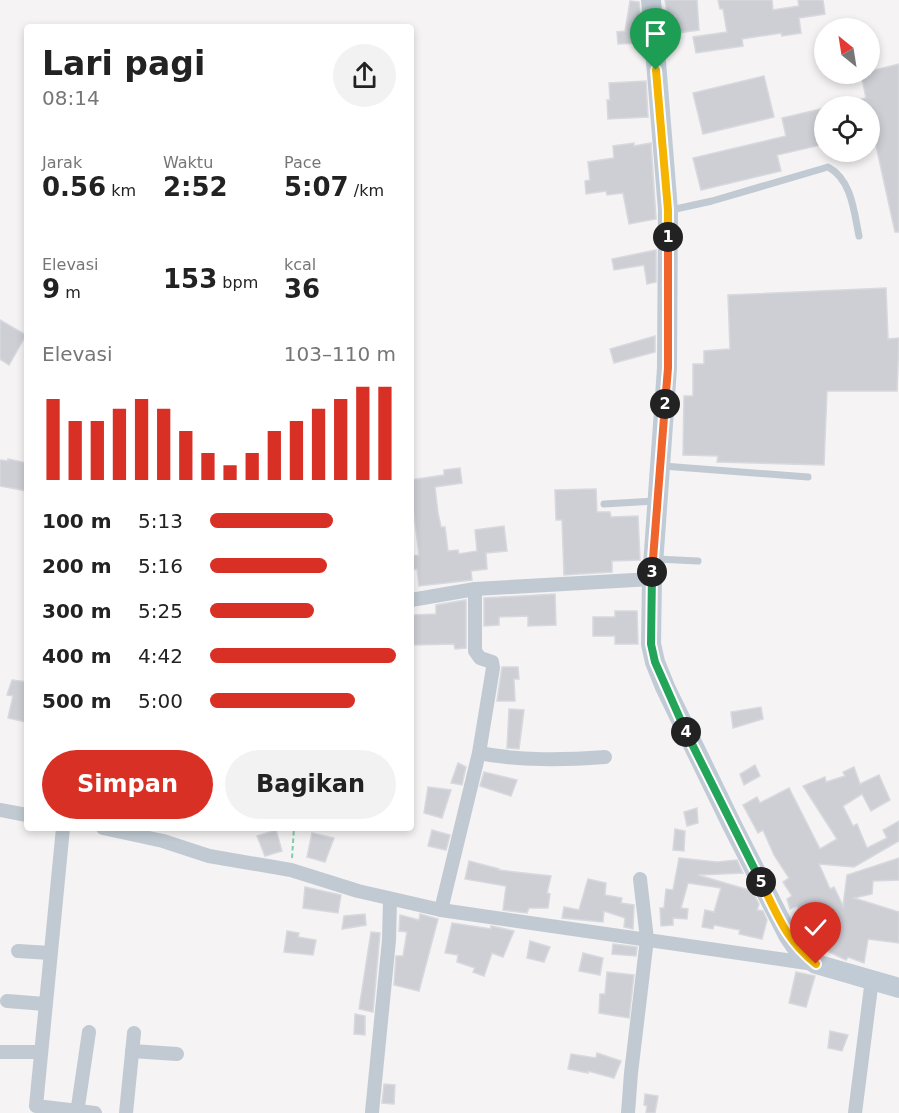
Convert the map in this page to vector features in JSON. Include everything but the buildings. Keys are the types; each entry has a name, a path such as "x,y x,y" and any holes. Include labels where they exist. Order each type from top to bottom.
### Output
{"main road":[{"path":"651,0 668,210 668,368 652,569 651,644 655,662 665,687 788,935 799,951 816,964 899,988"}],"street":[{"path":"414,599 475,589 652,569"},
{"path":"441,910 479,753 493,668 492,662 480,658 476,651 475,589"},
{"path":"479,753 541,760 605,757"},
{"path":"0,810 24,814"},
{"path":"63,831 36,1106 95,1113"},
{"path":"120,831 163,841 209,856 291,870 358,891 441,910 816,964"},
{"path":"628,1113 648,939 640,879"},
{"path":"372,1113 389,940 390,899"},
{"path":"18,951 50,953"},
{"path":"855,1113 872,979"},
{"path":"7,1001 45,1004"},
{"path":"77,1112 89,1032"},
{"path":"126,1113 134,1033"},
{"path":"132,1051 177,1054"},
{"path":"0,1052 41,1052"}],"lane":[{"path":"668,210 712,201 828,167 835,171 847,188 853,203 859,236"},
{"path":"660,466 808,477"},
{"path":"604,504 658,501"},
{"path":"652,569 698,561"}],"path":[{"path":"291,870 294,831"}],"route":[{"path":"656,70 668,210 668,368 652,579 651,644 665,687 788,935 799,951 816,964"}]}
